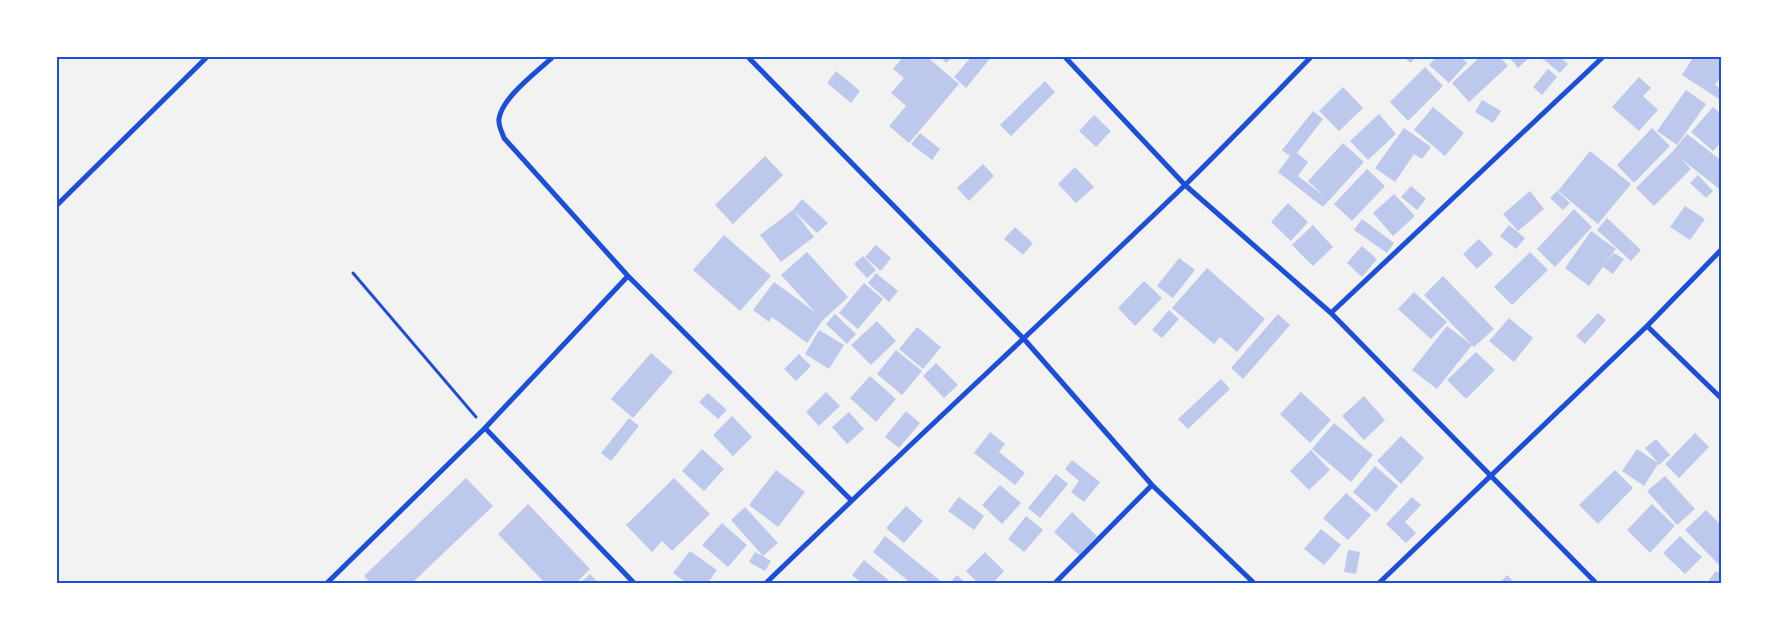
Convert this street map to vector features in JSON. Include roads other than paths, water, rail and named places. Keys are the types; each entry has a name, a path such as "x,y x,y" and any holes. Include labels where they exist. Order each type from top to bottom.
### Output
{"street":[{"path":"56,206 208,56"},
{"path":"554,56 512,96 503,108 498,120 504,138 628,276 851,500"},
{"path":"748,56 1024,339 1152,485 1256,584"},
{"path":"1064,56 1185,185 1331,313 1597,584"},
{"path":"765,584 851,500 1024,339 1185,185 1312,56"},
{"path":"1331,313 1604,56"},
{"path":"1378,584 1647,326 1722,250"},
{"path":"326,584 485,428 628,276"},
{"path":"1647,326 1722,399"},
{"path":"485,428 635,584"},
{"path":"1054,584 1152,485"}]}
